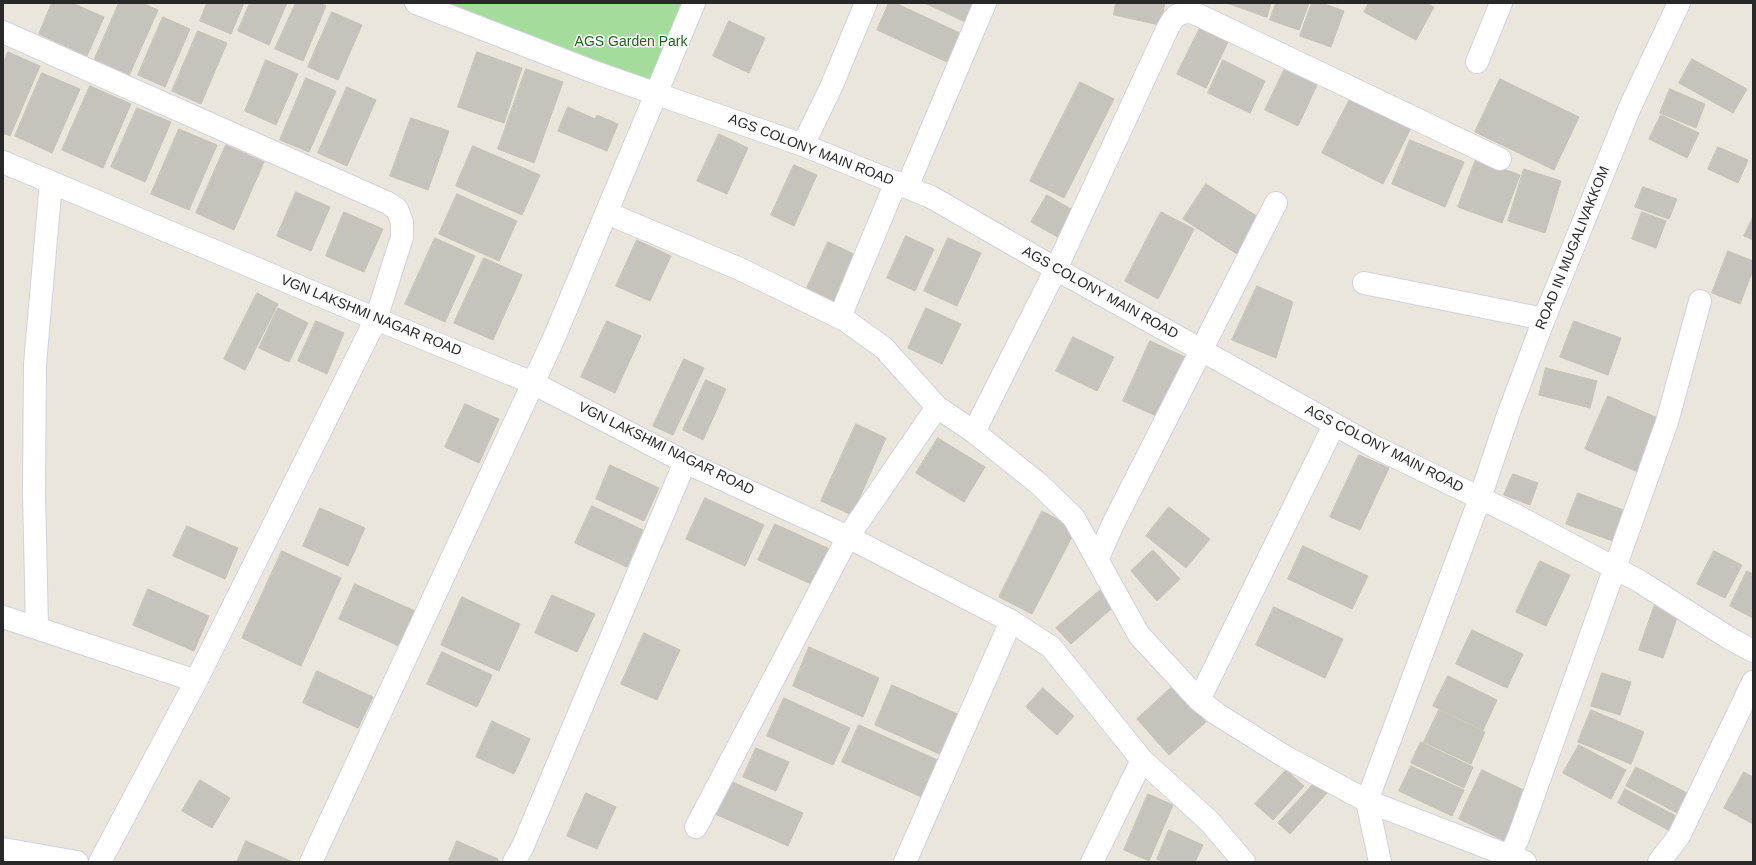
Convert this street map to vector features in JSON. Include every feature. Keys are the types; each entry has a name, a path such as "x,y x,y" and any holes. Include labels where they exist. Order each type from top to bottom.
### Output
{"street":[{"name":"AGS COLONY MAIN ROAD","path":"418,3 574,65 803,145 931,197 1334,425 1375,447 1517,516 1639,581 1729,638 1753,651"},
{"path":"311,862 554,338 694,3"},
{"path":"803,145 832,85 866,3"},
{"path":"840,317 986,3"},
{"path":"1477,62 1500,3"},
{"name":"ROAD IN MUGALIVAKKOM","path":"1367,801 1480,498 1508,415 1544,319 1630,107 1679,3"},
{"path":"974,432 1056,269 1164,36 1173,19 1178,14 1185,11 1192,12 1500,159"},
{"path":"3,32 388,203 397,209 402,222 402,237 376,319 196,681 100,862"},
{"name":"VGN LAKSHMI NAGAR ROAD","path":"3,162 376,319 533,383 685,462 848,537 1011,621 1051,647 1142,760 1209,821 1244,862"},
{"path":"37,628 34,492 35,364 51,182"},
{"path":"1097,560 1113,524 1203,351 1276,203"},
{"path":"607,213 740,269 840,317 884,348 937,407 974,432 1039,484 1074,518 1139,634 1199,700 1217,714 1284,756 1367,801 1518,859 1519,836 1667,422 1700,301"},
{"path":"1364,283 1544,319"},
{"path":"696,828 848,537 937,407"},
{"path":"1199,700 1334,425"},
{"path":"514,862 529,832 685,462"},
{"path":"3,617 196,681"},
{"path":"905,862 1011,621"},
{"path":"1659,862 1679,836 1753,682"},
{"path":"1092,862 1142,760"},
{"path":"1367,801 1380,862"},
{"path":"3,849 77,862"}],"green space":[{"name":"AGS Garden Park","path":"422,3 685,3 655,91"}],"building":[{"path":"52,3 72,3 104,17 87,56 39,34"},
{"path":"119,3 142,3 158,10 128,78 93,63"},
{"path":"207,3 244,3 231,34 200,21"},
{"path":"250,3 287,3 269,45 238,31"},
{"path":"296,3 319,3 326,6 303,61 275,49"},
{"path":"889,3 895,3 960,33 947,62 877,30"},
{"path":"925,3 975,3 966,22"},
{"path":"1116,3 1165,3 1160,25 1114,15"},
{"path":"1227,3 1271,3 1267,17"},
{"path":"1276,3 1309,3 1299,30 1270,20"},
{"path":"1312,3 1322,3 1344,11 1331,47 1300,36"},
{"path":"1369,3 1426,3 1434,7 1416,40 1364,12"},
{"path":"332,12 362,25 338,80 308,67"},
{"path":"163,17 190,29 165,87 138,75"},
{"path":"729,21 765,38 749,73 713,56"},
{"path":"1201,26 1229,40 1206,88 1177,74"},
{"path":"198,31 227,43 201,104 172,91"},
{"path":"8,52 40,66 10,136 3,133 3,64"},
{"path":"477,52 522,68 504,123 458,107"},
{"path":"1692,59 1747,89 1733,113 1679,83"},
{"path":"266,60 298,74 276,125 245,111"},
{"path":"1223,60 1265,81 1250,113 1208,93"},
{"path":"526,69 563,82 534,163 498,149"},
{"path":"1284,70 1317,85 1298,126 1265,110"},
{"path":"42,73 80,89 52,153 15,136"},
{"path":"306,78 336,91 309,152 280,140"},
{"path":"1500,79 1579,117 1554,170 1475,132"},
{"path":"1080,82 1114,99 1064,198 1030,181"},
{"path":"90,86 131,104 103,168 62,150"},
{"path":"347,87 376,100 347,166 318,153"},
{"path":"1670,89 1705,104 1696,128 1660,113"},
{"path":"1351,97 1411,128 1383,184 1322,153"},
{"path":"568,107 595,119 597,115 618,124 607,151 558,131"},
{"path":"137,108 171,122 145,182 111,167"},
{"path":"1661,115 1699,133 1687,158 1649,139"},
{"path":"411,118 449,131 428,190 390,176"},
{"path":"179,129 217,145 189,210 151,194"},
{"path":"719,134 748,148 727,194 697,181"},
{"path":"1410,140 1464,162 1445,207 1392,184"},
{"path":"226,145 264,162 234,230 196,213"},
{"path":"473,146 540,175 522,215 456,186"},
{"path":"1718,147 1748,160 1738,183 1708,169"},
{"path":"1476,159 1520,175 1502,223 1458,207"},
{"path":"794,165 817,175 794,226 771,215"},
{"path":"1524,169 1561,181 1545,233 1508,221"},
{"path":"1206,184 1263,220 1240,256 1183,219"},
{"path":"1643,187 1677,199 1669,219 1635,207"},
{"path":"296,192 330,207 311,251 277,236"},
{"path":"457,194 517,221 499,261 439,234"},
{"path":"1047,195 1076,212 1061,239 1031,222"},
{"path":"344,212 383,229 364,272 326,256"},
{"path":"1161,212 1194,229 1158,299 1125,281"},
{"path":"1642,212 1666,221 1656,248 1632,239"},
{"path":"1753,217 1753,240 1744,236"},
{"path":"906,236 934,249 915,291 887,278"},
{"path":"435,238 475,256 445,322 405,304"},
{"path":"948,238 981,253 957,306 924,291"},
{"path":"637,240 671,256 650,301 616,286"},
{"path":"828,242 856,255 834,301 807,288"},
{"path":"1728,251 1753,261 1753,270 1740,304 1712,293"},
{"path":"484,258 522,275 493,340 454,323"},
{"path":"1257,286 1293,302 1276,358 1232,340"},
{"path":"257,293 278,304 245,370 224,359"},
{"path":"278,308 308,323 289,362 259,348"},
{"path":"926,308 961,324 942,364 908,348"},
{"path":"316,321 344,333 327,374 298,361"},
{"path":"607,321 641,336 615,393 581,377"},
{"path":"1574,321 1621,338 1608,375 1560,357"},
{"path":"1073,337 1114,357 1097,391 1056,371"},
{"path":"1150,341 1192,360 1165,420 1123,401"},
{"path":"684,359 704,368 673,435 653,426"},
{"path":"1546,368 1597,381 1590,408 1539,395"},
{"path":"706,380 726,389 703,440 683,430"},
{"path":"1608,396 1662,420 1640,473 1585,449"},
{"path":"465,404 499,419 479,463 445,447"},
{"path":"856,424 886,438 852,515 821,501"},
{"path":"938,438 985,467 964,502 916,473"},
{"path":"1359,455 1389,468 1360,530 1330,517"},
{"path":"610,465 659,488 644,521 596,499"},
{"path":"1513,474 1538,483 1530,505 1504,495"},
{"path":"1578,493 1629,512 1618,543 1566,524"},
{"path":"705,498 764,525 745,566 686,539"},
{"path":"592,506 643,530 627,567 575,543"},
{"path":"1169,507 1210,539 1186,568 1146,536"},
{"path":"320,508 365,528 348,566 303,546"},
{"path":"1042,511 1076,529 1032,614 999,597"},
{"path":"775,524 834,551 818,587 758,560"},
{"path":"187,526 238,548 225,579 173,556"},
{"path":"1303,546 1368,576 1352,609 1288,579"},
{"path":"1153,550 1180,579 1157,601 1131,571"},
{"path":"282,551 341,578 301,666 242,638"},
{"path":"1714,551 1742,565 1725,598 1697,584"},
{"path":"1540,561 1570,575 1546,626 1516,612"},
{"path":"1747,571 1753,574 1753,618 1730,606"},
{"path":"355,584 415,611 399,646 339,619"},
{"path":"1104,587 1118,603 1071,644 1056,628"},
{"path":"148,589 209,616 194,651 133,625"},
{"path":"552,595 595,614 577,652 535,633"},
{"path":"462,597 520,624 499,671 441,645"},
{"path":"1655,604 1679,612 1663,658 1639,650"},
{"path":"1274,607 1343,639 1325,678 1256,645"},
{"path":"1472,630 1523,654 1507,688 1456,664"},
{"path":"644,633 680,650 657,700 621,684"},
{"path":"809,647 879,678 863,717 793,686"},
{"path":"442,652 492,675 477,707 427,684"},
{"path":"317,671 373,697 358,728 303,703"},
{"path":"1602,673 1631,682 1620,715 1591,706"},
{"path":"1448,676 1497,700 1483,730 1433,706"},
{"path":"892,685 962,716 944,756 875,725"},
{"path":"1173,686 1206,722 1169,755 1137,719"},
{"path":"1043,688 1074,716 1057,735 1026,707"},
{"path":"784,698 850,728 833,765 767,736"},
{"path":"1439,710 1485,732 1471,764 1424,742"},
{"path":"1591,710 1644,732 1631,764 1578,742"},
{"path":"492,721 530,739 514,774 476,757"},
{"path":"859,725 940,761 924,798 842,762"},
{"path":"1421,742 1473,767 1464,788 1411,763"},
{"path":"1579,745 1626,770 1611,799 1563,773"},
{"path":"756,748 789,762 776,791 743,777"},
{"path":"1411,766 1464,790 1452,816 1399,791"},
{"path":"1636,767 1691,795 1681,815 1626,786"},
{"path":"1286,770 1304,786 1273,820 1255,804"},
{"path":"1482,770 1532,794 1509,843 1459,819"},
{"path":"1744,772 1753,777 1753,824 1724,808"},
{"path":"200,780 230,798 212,828 182,811"},
{"path":"730,781 803,813 788,846 715,814"},
{"path":"1316,781 1327,793 1290,834 1278,823"},
{"path":"1625,789 1680,818 1672,832 1618,803"},
{"path":"586,793 616,807 597,849 567,836"},
{"path":"1148,794 1173,805 1149,861 1124,850"},
{"path":"1169,830 1203,845 1195,862 1164,862 1157,859"},
{"path":"246,841 293,862 237,862"},
{"path":"457,841 498,859 497,862 453,862 449,860"}]}
